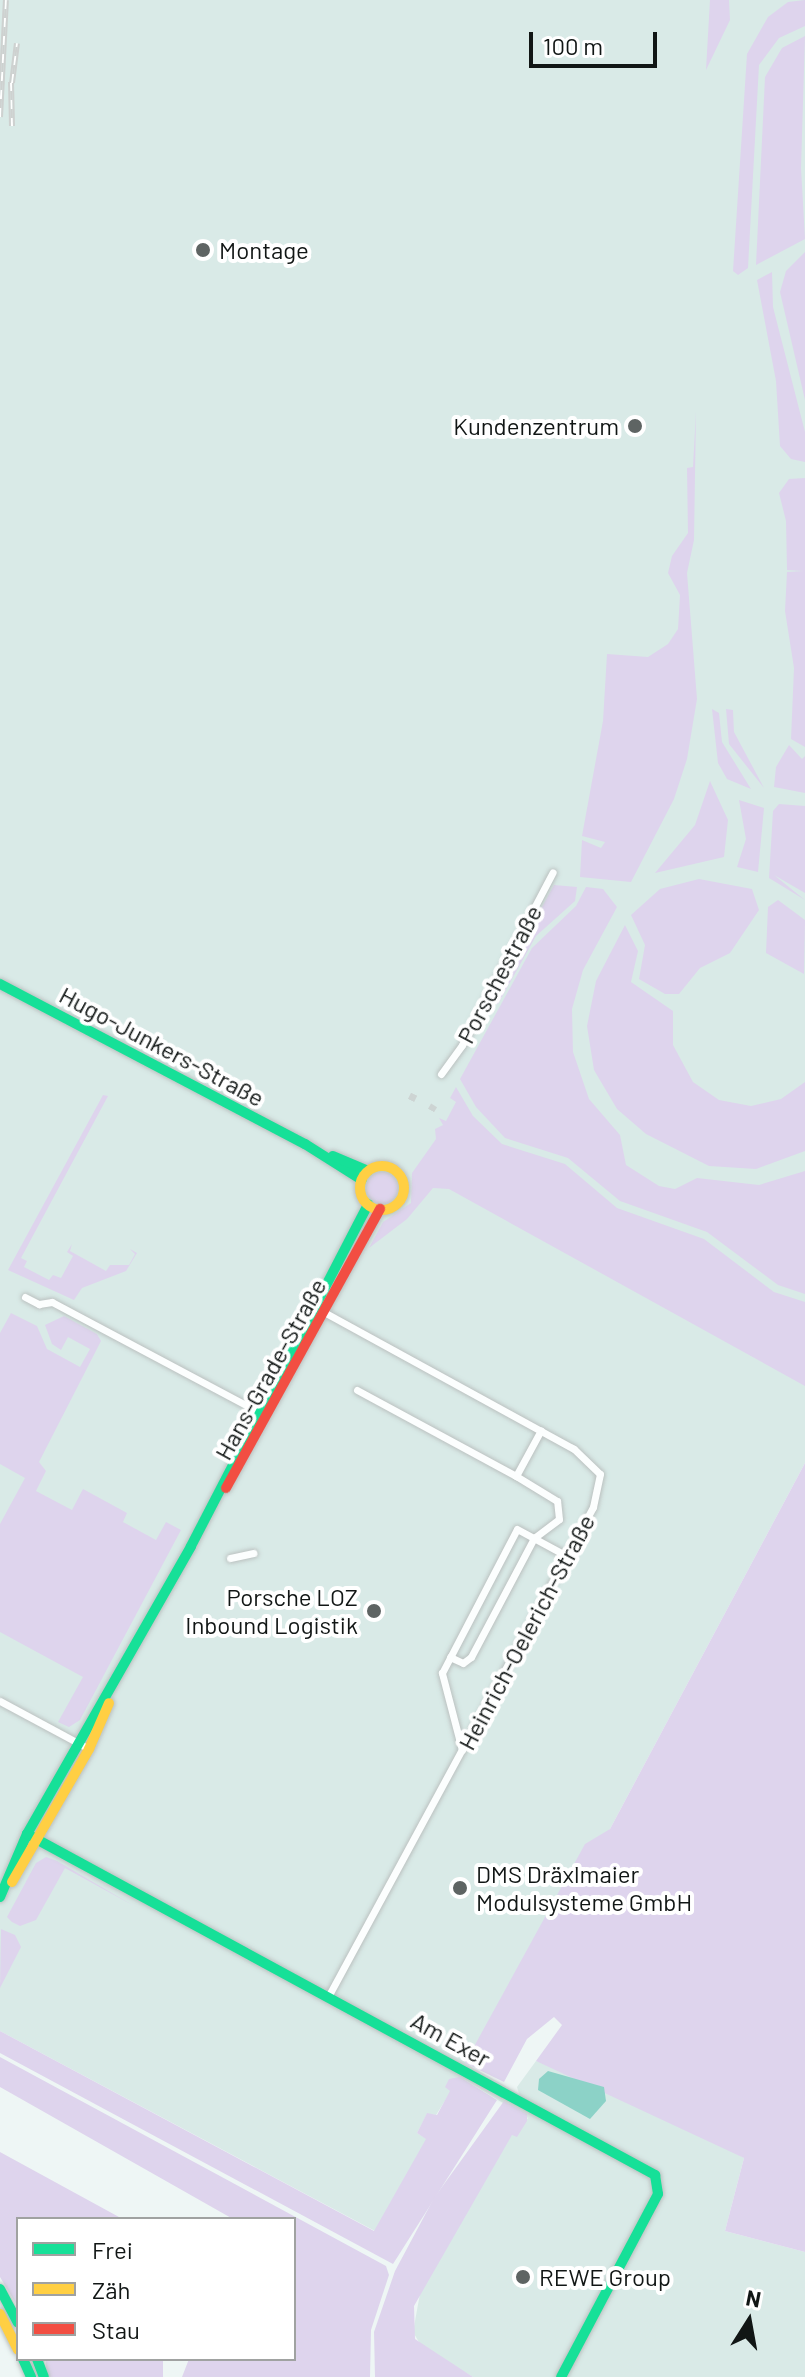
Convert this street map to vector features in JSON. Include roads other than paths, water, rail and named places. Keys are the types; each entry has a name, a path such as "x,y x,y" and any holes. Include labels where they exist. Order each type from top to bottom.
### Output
{"street":[{"name":"Porschestraße","path":"441,1074 462,1045 553,872"},
{"name":"Hugo-Junkers-Straße","path":"0,984 365,1175"},
{"path":"389,1167 403,1182 399,1202 380,1209 368,1204 361,1193 365,1175 389,1167"},
{"name":"Hans-Grade-Straße","path":"0,1899 27,1834 125,1668 191,1546 257,1410 368,1204"},
{"name":"Hans-Grade-Straße","path":"191,1546 269,1416 380,1209"},
{"path":"25,1297 39,1304 52,1302 269,1416"},
{"name":"Heinrich-Oelerich-Straße","path":"313,1306 541,1430 591,1460 600,1474 593,1507 329,1995"},
{"path":"357,1390 553,1496 560,1507 555,1526 534,1538 471,1657 463,1663 450,1657"},
{"path":"516,1476 541,1430"},
{"path":"462,1750 441,1682 450,1657 517,1529 567,1556"},
{"path":"230,1558 253,1553"},
{"name":"Hans-Grade-Straße","path":"0,1899 38,1840 89,1749 125,1668"},
{"path":"0,1701 89,1749"},
{"name":"Am Exer","path":"27,1834 329,1995 655,2175 658,2194 561,2377"},
{"path":"0,2289 16,2319"},
{"path":"0,2314 16,2346"}],"tunnel":[{"path":"411,1100 414,1094"},
{"path":"431,1110 434,1105"}],"railway":[{"path":"0,117 6,0"},
{"path":"12,83 17,43"},
{"path":"11,82 12,126"}],"place":[{"name":"Montage","path":"203,250"},
{"name":"Kundenzentrum","path":"635,426"},
{"name":"Porsche LOZ Inbound Logistik","path":"374,1611"},
{"name":"DMS Dräxlmaier Modulsysteme GmbH","path":"460,1888"},
{"name":"REWE Group","path":"523,2277"}]}
